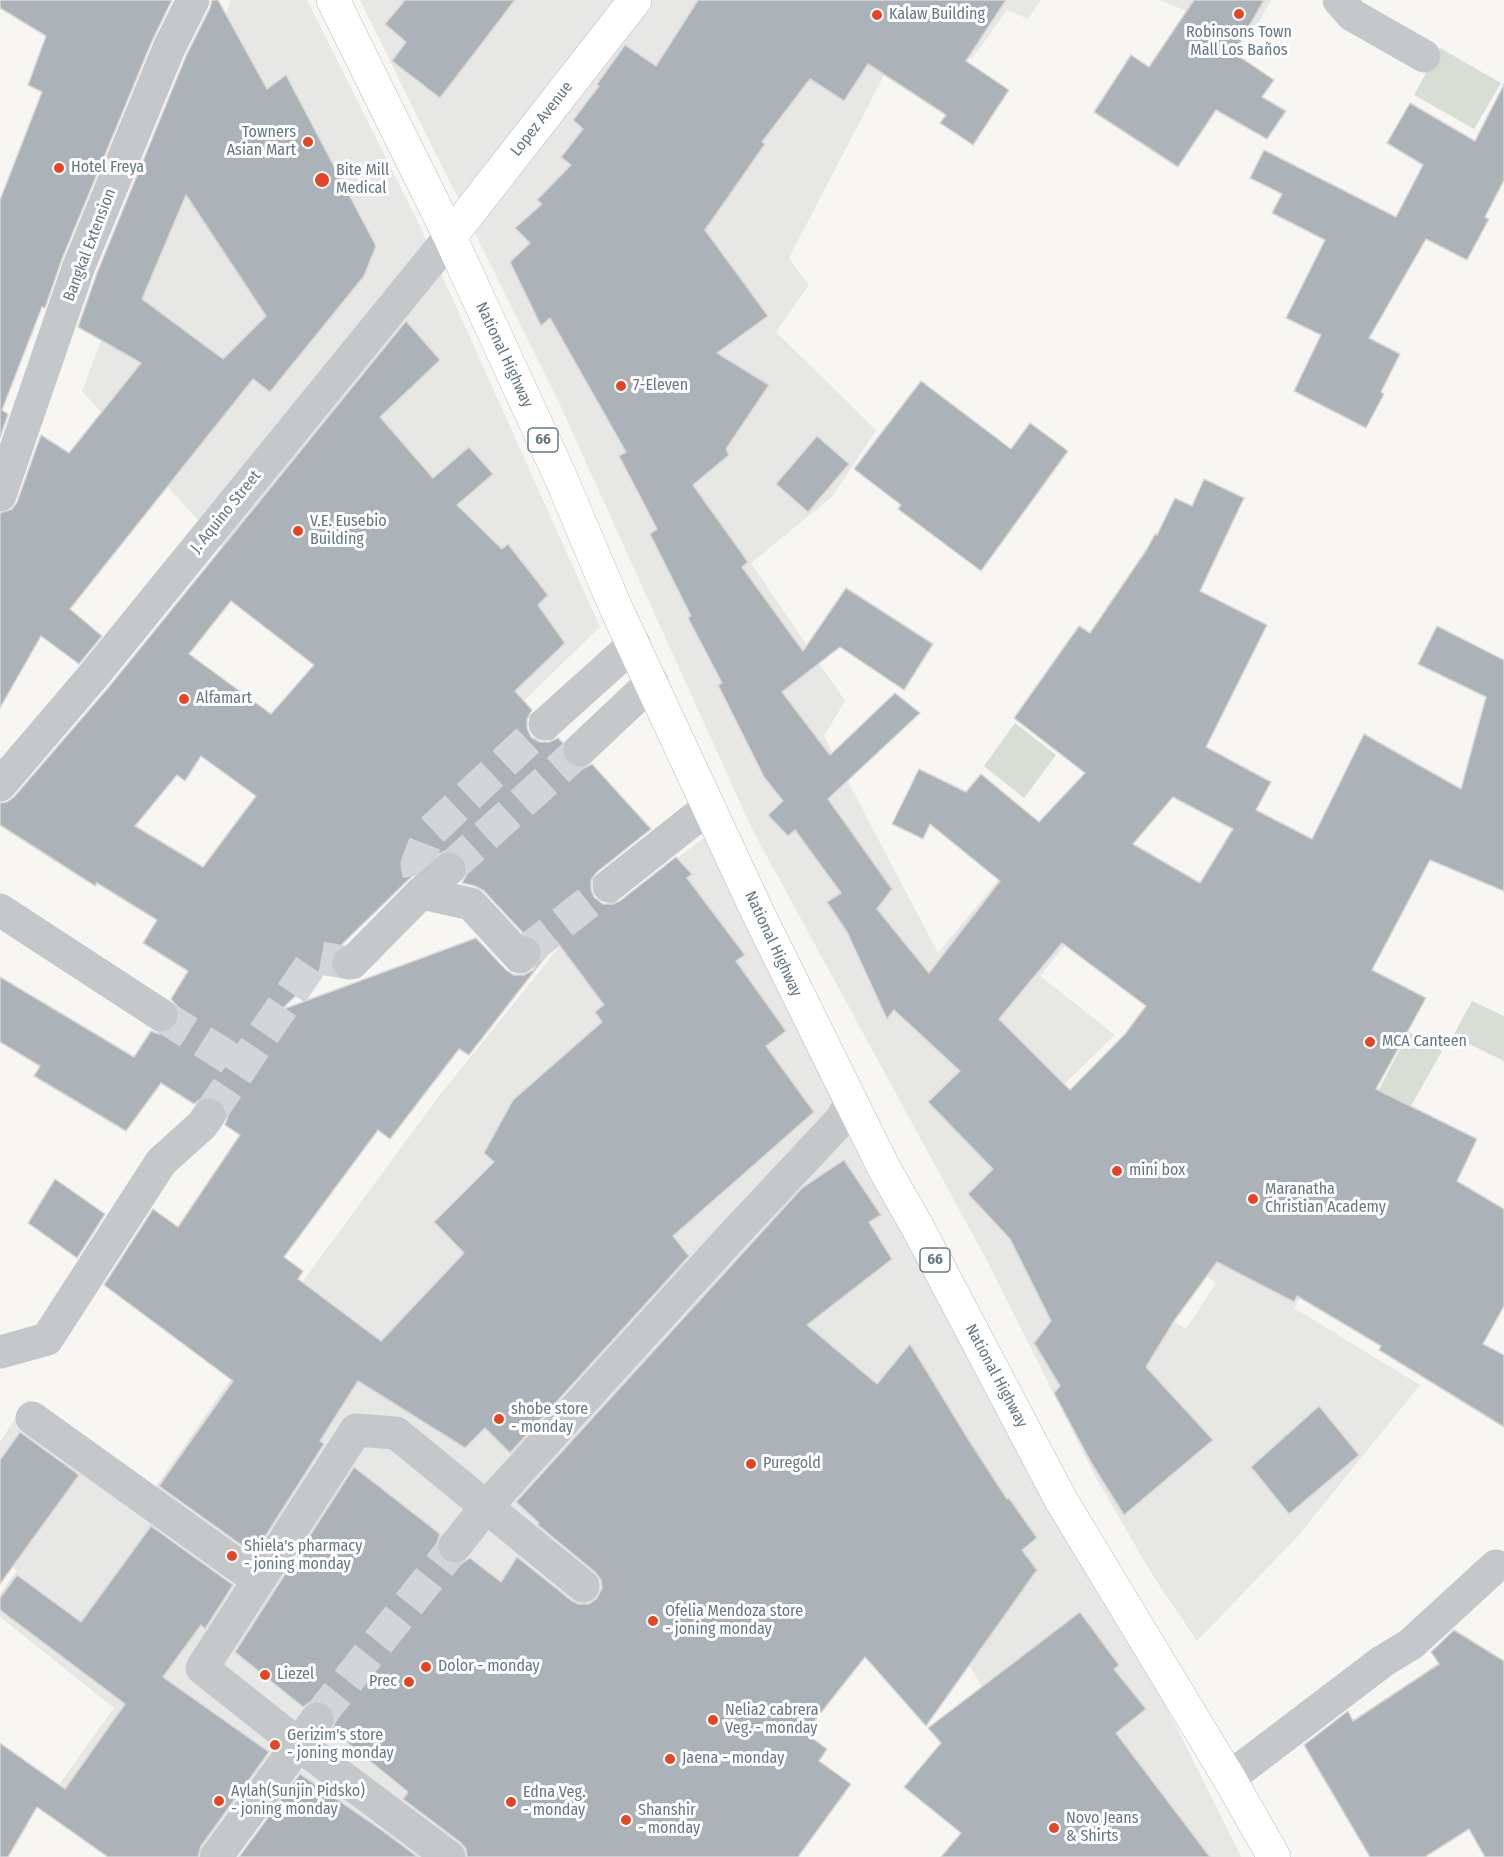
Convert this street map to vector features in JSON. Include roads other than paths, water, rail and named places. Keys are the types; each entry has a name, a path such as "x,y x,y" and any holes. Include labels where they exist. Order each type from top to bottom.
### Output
{"main road":[{"name":"National Highway","path":"333,0 450,237 561,478 615,606 796,992 885,1170 1061,1500 1229,1778 1274,1857"},
{"name":"Lopez Avenue","path":"450,237 635,0"}],"street":[{"name":"Bangkal Extension","path":"0,495 80,266 169,48 193,0"},
{"path":"1340,0 1352,15 1424,56"},
{"name":"J. Aquino Street","path":"0,785 93,676 450,237"},
{"path":"545,724 634,644"},
{"path":"580,750 652,682"},
{"path":"609,886 709,807"},
{"path":"348,963 352,963 430,879 471,904 520,957 524,953"},
{"path":"0,910 161,1015"},
{"path":"455,1546 486,1506 840,1120 852,1102"},
{"path":"0,1352 47,1340 161,1162 202,1125 209,1115"},
{"path":"32,1418 258,1580"},
{"path":"449,1857 308,1731 202,1668 356,1430 396,1433 583,1586"},
{"path":"1229,1778 1383,1661 1411,1644 1496,1566"},
{"path":"216,1857 308,1731"}],"tunnel":[{"path":"419,875 417,864 429,833 545,724"},
{"path":"449,869 580,750"},
{"path":"524,953 609,886"},
{"path":"209,1115 316,957 349,963"},
{"path":"161,1015 242,1066"},
{"path":"317,1719 455,1546"}],"place":[{"name":"Robinsons Town Mall Los Baños","path":"1239,14"},
{"name":"Kalaw Building","path":"877,15"},
{"name":"Towners Asian Mart","path":"308,142"},
{"name":"Hotel Freya","path":"59,168"},
{"name":"Bite Mill Medical","path":"322,180"},
{"name":"7-Eleven","path":"621,386"},
{"name":"V.E. Eusebio Building","path":"298,531"},
{"name":"Alfamart","path":"184,699"},
{"name":"MCA Canteen","path":"1370,1042"},
{"name":"mini box","path":"1117,1171"},
{"name":"Maranatha Christian Academy","path":"1253,1199"},
{"name":"shobe store - monday","path":"499,1419"},
{"name":"Puregold","path":"751,1464"},
{"name":"Shiela's pharmacy - joning monday","path":"232,1556"},
{"name":"Ofelia Mendoza store - joning monday","path":"653,1621"},
{"name":"Dolor - monday","path":"426,1667"},
{"name":"Liezel","path":"265,1675"},
{"name":"Prec","path":"409,1682"},
{"name":"Nelia2 cabrera Veg. - monday","path":"713,1720"},
{"name":"Gerizim's store - joning monday","path":"275,1745"},
{"name":"Jaena - monday","path":"670,1759"},
{"name":"Aylah(Sunjin Pidsko) - joning monday","path":"219,1801"},
{"name":"Edna Veg. - monday","path":"511,1802"},
{"name":"Shanshir - monday","path":"626,1820"},
{"name":"Novo Jeans & Shirts","path":"1054,1828"}]}
